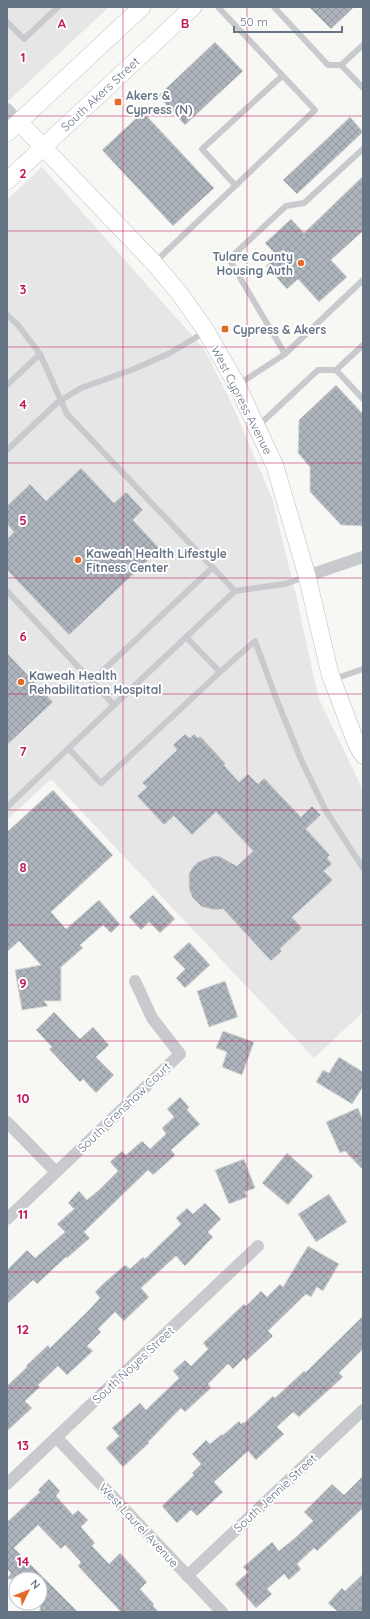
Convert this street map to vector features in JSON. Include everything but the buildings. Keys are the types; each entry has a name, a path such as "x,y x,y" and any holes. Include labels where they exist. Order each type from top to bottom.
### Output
{"street":[{"path":"13,127 142,7"},
{"name":"South Akers Street","path":"7,181 193,7"},
{"name":"West Cypress Avenue","path":"7,109 13,127 43,147 154,263 180,294 206,331 237,385 275,466 306,576 332,679 357,745 363,755"},
{"path":"306,576 363,557"},
{"name":"South Crenshaw Court","path":"7,1219 180,1054 152,1018 135,981"},
{"path":"7,1122 56,1172"},
{"name":"South Noyes Street","path":"7,1484 258,1246"},
{"name":"South Jennie Street","path":"187,1576 363,1410"},
{"name":"West Laurel Avenue","path":"56,1437 222,1612"}],"lane":[{"path":"7,22 24,39 58,7"},
{"path":"154,263 315,110 218,7"},
{"path":"274,7 328,65 342,65 363,45"},
{"path":"342,65 363,88"},
{"path":"235,185 202,149 282,76"},
{"path":"285,354 229,259 286,206 304,204 363,149"},
{"path":"237,385 285,354 363,280"},
{"path":"7,315 18,325 40,354 67,414 235,591"},
{"path":"7,450 60,401 82,388 134,369 170,353 206,331"},
{"path":"257,427 318,370 336,370 363,345"},
{"path":"7,386 40,354"},
{"path":"336,370 363,399"},
{"path":"92,681 212,568"},
{"path":"7,807 235,591 285,584 306,576"},
{"path":"7,591 114,705"},
{"path":"186,637 220,672"},
{"path":"69,749 101,783 255,641 302,762 326,811 363,868"},
{"path":"332,679 363,669"}],"shaded area":[{"path":"7,7 109,7 7,102"},
{"path":"42,167 204,349 231,402 272,498 297,600 318,697 363,790 363,1012 314,1058 51,779 7,820 7,200"}],"place":[{"name":"Akers & Cypress (N)","path":"118,102"},
{"name":"Tulare County Housing Auth","path":"301,263"},
{"name":"Cypress & Akers","path":"225,329"},
{"name":"Kaweah Health Lifestyle Fitness Center","path":"78,560"},
{"name":"Kaweah Health Rehabilitation Hospital","path":"21,682"}]}
